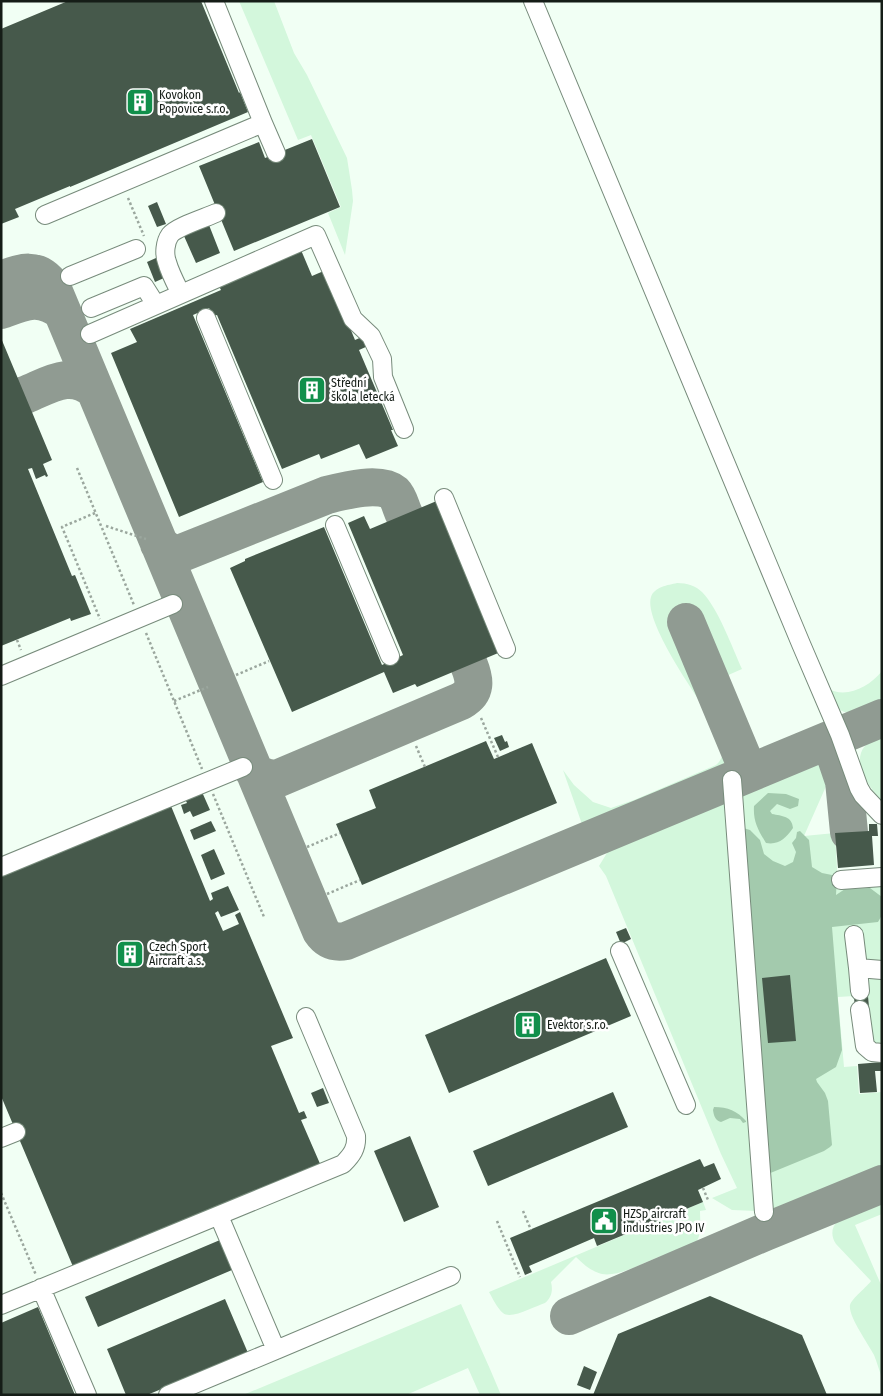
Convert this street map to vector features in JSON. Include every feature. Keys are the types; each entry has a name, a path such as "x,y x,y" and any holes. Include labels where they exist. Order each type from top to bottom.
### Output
{"street":[{"path":"214,1 276,153"},
{"path":"533,1 785,608 840,735 859,788 863,796 882,816"},
{"path":"46,215 263,123"},
{"path":"181,294 166,262 166,244 170,236 178,229 216,213"},
{"path":"90,334 316,235 353,319 371,336 382,359 383,378 404,429"},
{"path":"70,276 141,246"},
{"path":"91,308 144,286 156,305"},
{"path":"206,318 273,480"},
{"path":"444,498 506,649"},
{"path":"335,525 390,656"},
{"path":"1,676 174,604"},
{"path":"1,867 243,766"},
{"path":"732,780 764,1212"},
{"path":"841,880 882,877"},
{"path":"854,935 860,991"},
{"path":"620,951 686,1105"},
{"path":"858,968 882,970"},
{"path":"860,1010 865,1046 872,1052 882,1053"},
{"path":"1,1305 343,1164 354,1150 356,1136 306,1017"},
{"path":"219,1216 276,1350"},
{"path":"168,1395 451,1276"},
{"path":"42,1288 86,1395"}],"path":[{"path":"128,198 141,246"},
{"path":"77,468 264,917"},
{"path":"96,513 62,527 106,632"},
{"path":"106,526 146,539"},
{"path":"236,675 269,661"},
{"path":"174,701 208,687"},
{"path":"481,718 498,757"},
{"path":"416,746 425,767"},
{"path":"307,847 340,834"},
{"path":"327,894 360,880"},
{"path":"703,1188 708,1200"},
{"path":"1,1193 42,1288"},
{"path":"523,1211 531,1230"},
{"path":"497,1220 520,1277"}],"green space":[{"path":"239,1 274,1 294,53 307,75 347,158 353,201 345,255 328,213 341,207 311,135 298,140"},
{"path":"677,583 688,584 694,587 708,599 724,628 742,669 717,680 693,618 679,623 726,738 729,751 727,762 720,768 583,827 563,770 574,785 593,802 611,808 716,765 722,756 723,745 720,734 674,661 651,609 651,597 655,591"},
{"path":"882,671 882,702 863,710 848,713 842,711 831,699 826,688 841,692 856,690 870,682"},
{"path":"882,734 882,803 864,775 860,757 863,749 870,741"},
{"path":"815,764 826,771 828,776 827,784 804,836 835,833 838,887 882,886 882,967 864,958 854,996 838,997 838,999 844,1067 857,1066 859,1094 882,1092 882,1171 781,1213 772,1212 739,795"},
{"path":"768,793 786,794 799,799 798,806 790,809 777,804 770,811 772,814 789,819 793,828 784,838 775,843 766,843 758,830 754,816 754,806"},
{"path":"727,800 757,1211 732,1210 712,1198 737,1188 721,1154 606,876 599,866 610,848"},
{"path":"743,828 750,830 760,840 764,854 773,861 785,866 793,862 796,852 792,843 796,838 797,832 800,831 809,840 812,867 822,873 837,876 836,895 845,889 870,888 882,897 882,915 878,922 832,927 842,1050 836,1067 816,1079 828,1101 832,1145 824,1151 768,1174"},
{"path":"882,974 882,1048 872,1044 867,983 873,976"},
{"path":"714,1107 732,1110 746,1122 743,1123 740,1119 730,1118 721,1122 714,1116"},
{"path":"882,1198 882,1214 855,1225 882,1287 882,1378 874,1355 850,1310 851,1302 871,1281 836,1244 832,1235 834,1227 839,1220 847,1214 856,1208"},
{"path":"703,1202 706,1210 700,1211 699,1236 691,1247 661,1256 624,1271 609,1274 594,1271 576,1257 551,1282 551,1293 545,1303 517,1314 507,1315 503,1313 489,1292"},
{"path":"461,1304 501,1395 480,1395 468,1368 406,1395 243,1395"}],"building":[{"name":"Kovokon Popovice s.r.o.","path":"68,1 201,1 248,112 15,209 19,217 1,224 1,29"},
{"path":"312,139 340,207 234,251 199,166 259,142 265,158"},
{"path":"157,202 166,224 157,227 148,206"},
{"path":"209,225 220,253 196,263 184,236"},
{"path":"301,250 312,276 326,270 355,340 364,336 368,346 359,350 398,446 366,459 359,444 321,459 319,454 282,469 217,315 213,316 209,308 193,315 263,482 179,517 111,353 137,342 130,329 221,290 218,284"},
{"path":"156,258 164,278 155,282 147,262"},
{"path":"1,338 52,460 43,464 48,476 46,477 45,475 36,479 32,468 28,469 72,576 75,575 91,614 71,621 70,618 1,646"},
{"path":"439,500 503,651 417,687 415,684 393,693 384,672 292,712 230,568 245,561 245,559 324,527 382,665 403,655 348,523 364,516 370,529"},
{"path":"502,735 509,747 500,751 494,738"},
{"path":"486,741 494,759 532,743 557,803 362,885 336,824 376,808 369,790"},
{"path":"202,792 210,810 193,817 190,811 184,814 181,805 187,803 185,799"},
{"path":"171,806 210,901 213,899 211,893 228,886 239,910 221,917 218,911 215,913 223,931 239,924 235,915 240,912 293,1038 271,1046 299,1113 304,1111 307,1118 301,1120 321,1166 74,1269 1,1096 1,877"},
{"path":"211,821 216,831 194,840 190,830"},
{"path":"869,824 877,824 878,836 872,836 874,865 838,868 835,833 869,831"},
{"path":"214,849 225,874 211,880 201,855"},
{"path":"626,928 631,939 621,944 616,932"},
{"name":"Evektor s.r.o.","path":"606,958 631,1016 449,1093 425,1035"},
{"path":"790,975 796,1041 768,1043 762,978"},
{"path":"868,996 869,1007 855,1009 854,997"},
{"path":"882,1062 882,1071 875,1071 877,1092 860,1093 858,1064"},
{"path":"323,1088 329,1103 317,1107 311,1093"},
{"path":"613,1092 628,1127 488,1186 473,1151"},
{"path":"410,1136 439,1207 404,1222 374,1151"},
{"name":"HZSp aircraft industries JPO IV","path":"700,1159 704,1167 714,1163 721,1179 698,1190 703,1202 597,1246 594,1238 529,1266 532,1272 525,1275 510,1238"},
{"path":"220,1240 232,1270 98,1327 85,1297"},
{"path":"710,1296 802,1335 827,1395 593,1395 618,1334"},
{"path":"225,1299 248,1353 147,1395 126,1395 107,1349"},
{"path":"38,1307 75,1395 1,1395 1,1323"},
{"path":"584,1366 597,1372 590,1390 577,1385"}],"taxiway":[{"path":"1,280 22,273 35,273 47,280 52,287 321,931 329,939 338,942 346,941 882,718"},
{"path":"1,310 25,302 39,301 46,302 62,311"},
{"path":"25,395 51,384 68,380 85,383 94,389"},
{"path":"159,544 170,553 179,554 327,495 361,488 388,489 399,500 404,514"},
{"path":"686,622 749,773"},
{"path":"253,770 265,777 279,778 461,701 472,690 473,676 469,665"},
{"path":"830,740 844,781 849,832"},
{"path":"569,1316 882,1184"}],"place":[{"name":"Kovokon Popovice s.r.o.","path":"140,102"},
{"name":"Střední škola letecká","path":"312,390"},
{"name":"Czech Sport Aircraft a.s.","path":"130,954"},
{"name":"Evektor s.r.o.","path":"528,1025"},
{"name":"HZSp aircraft industries JPO IV","path":"604,1221"}]}
